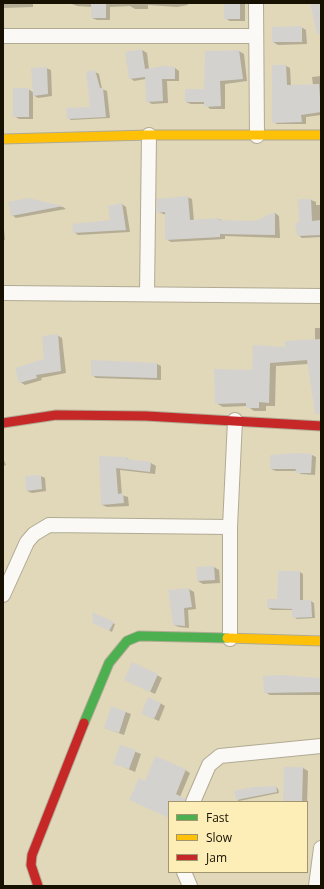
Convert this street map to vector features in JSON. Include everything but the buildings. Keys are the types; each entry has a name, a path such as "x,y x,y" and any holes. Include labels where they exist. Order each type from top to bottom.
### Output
{"street":[{"path":"256,3 257,136"},
{"path":"3,36 256,36"},
{"path":"3,139 321,135"},
{"path":"147,294 149,136"},
{"path":"3,293 321,296"},
{"path":"3,423 56,415 146,416 321,426"},
{"path":"230,639 230,527 235,420"},
{"path":"3,595 27,542 34,534 48,525 230,527"},
{"path":"38,886 32,869 32,855 64,770 109,663 130,639 139,636 321,641"},
{"path":"193,801 209,765 220,756 321,746"},
{"path":"316,886 321,848"},
{"path":"184,873 190,886"}],"traffic: fast":[{"path":"84,723 109,663 127,641 139,636 227,638"}],"traffic: slow":[{"path":"3,139 149,135 321,135"},
{"path":"227,638 321,641"}],"traffic: jam":[{"path":"3,423 56,415 146,416 321,426"},
{"path":"38,886 31,865 32,855 84,723"}]}
